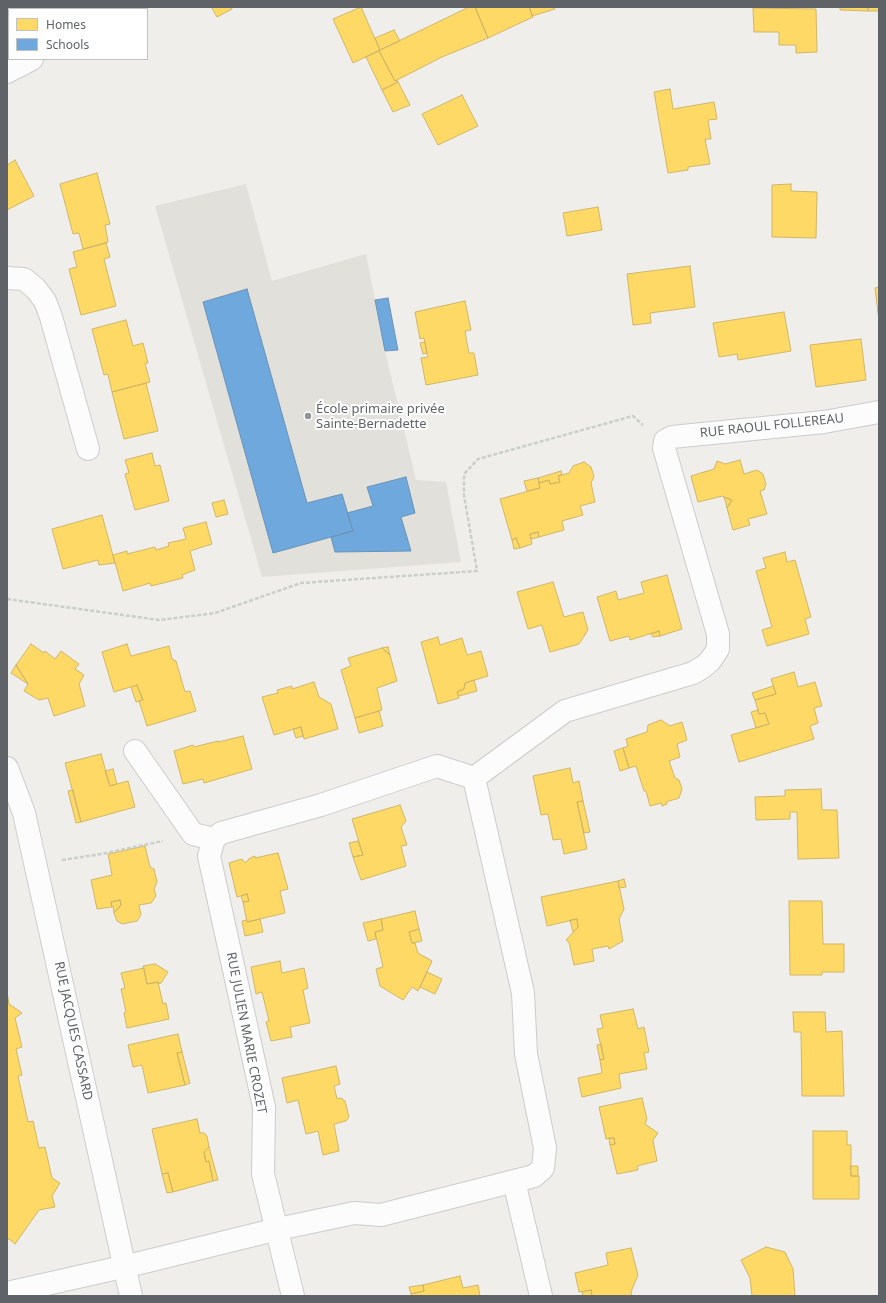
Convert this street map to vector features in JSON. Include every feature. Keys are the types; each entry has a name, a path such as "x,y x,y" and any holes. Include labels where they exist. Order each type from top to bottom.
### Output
{"street":[{"path":"7,72 30,60"},
{"path":"7,278 24,279 36,289 45,301 51,317 88,449"},
{"name":"RUE RAOUL FOLLEREAU","path":"665,441 672,437 824,422 879,412"},
{"path":"474,778 565,711 693,673 710,661 718,649 718,634 664,448 665,441"},
{"path":"135,751 193,834 214,839 221,833 321,805 437,766 474,778"},
{"name":"RUE JACQUES CASSARD","path":"7,768 24,813 130,1296"},
{"path":"7,1292 124,1267 278,1229 354,1214 382,1215 514,1182 534,1176 543,1168 545,1148 526,1054 523,993 474,778"},
{"name":"RUE JULIEN MARIE CROZET","path":"214,839 209,856 264,1107 263,1174 278,1229 293,1296"},
{"path":"514,1182 541,1296"}],"path":[{"path":"7,599 159,620 215,613 300,582 477,571 464,495 464,474 478,458 632,416 665,441"},
{"path":"36,865 101,854 193,834"}],"shaded area":[{"name":"École primaire privée Sainte-Bernadette","path":"246,184 272,281 366,254 385,351 416,480 446,482 461,562 262,577 155,206"}],"building: Homes":[{"path":"231,7 232,9 217,17 212,8"},
{"path":"361,7 380,50 353,63 333,19"},
{"path":"469,7 475,7 488,38 442,57 395,81 379,51 380,50"},
{"path":"475,7 529,7 533,17 488,38"},
{"path":"529,7 554,7 555,9 532,16"},
{"path":"840,7 868,7 868,11 840,10"},
{"path":"868,7 879,7 879,11 868,11"},
{"path":"753,8 816,9 817,52 796,53 796,45 779,45 779,32 754,32"},
{"path":"394,30 400,41 380,50 375,38"},
{"path":"379,51 395,81 397,80 398,82 382,90 366,57"},
{"path":"398,82 410,105 393,112 382,90"},
{"path":"670,89 673,109 714,102 717,119 708,120 711,139 705,139 710,164 688,167 688,170 668,173 654,92"},
{"path":"462,95 478,126 438,145 422,114"},
{"path":"15,160 34,196 7,210 7,165"},
{"path":"97,173 110,224 105,225 108,242 83,249 79,233 73,234 60,184"},
{"path":"791,184 791,191 817,192 816,238 772,237 772,185"},
{"path":"598,207 602,230 567,236 563,213"},
{"path":"106,243 110,257 104,259 116,306 81,315 69,269 77,267 73,252"},
{"path":"690,266 695,307 650,313 651,323 633,325 627,274"},
{"path":"879,287 879,321 875,288"},
{"path":"465,301 471,330 465,331 467,343 469,353 474,353 478,375 426,385 421,358 428,357 424,338 420,339 415,312"},
{"path":"784,312 791,351 738,360 737,354 719,357 713,323"},
{"path":"126,320 133,346 143,343 148,363 145,363 150,382 112,392 108,374 104,375 92,329"},
{"path":"861,339 866,380 816,387 810,345"},
{"path":"425,342 427,353 423,354 420,343"},
{"path":"146,383 158,431 124,439 112,392"},
{"path":"152,453 155,466 160,465 169,501 135,510 125,474 129,473 125,460"},
{"path":"740,460 744,474 757,470 763,474 766,484 764,490 760,491 767,514 748,519 750,525 733,530 727,508 732,500 723,496 698,502 691,476 714,469 717,461 725,464"},
{"path":"584,462 591,467 594,477 591,483 595,502 580,506 583,515 562,521 564,530 539,537 538,532 530,534 532,544 520,548 516,538 512,540 500,499 540,488 539,483 549,480 550,484 560,482 558,476 569,473 573,466"},
{"path":"561,471 562,475 558,476 560,482 550,484 549,480 539,483 538,478"},
{"path":"538,478 540,488 527,491 524,481"},
{"path":"724,497 732,500 727,508 726,503"},
{"path":"224,500 228,514 216,517 212,503"},
{"path":"102,515 115,563 99,565 98,560 63,569 52,529"},
{"path":"206,522 212,544 190,551 195,570 182,575 183,578 151,586 150,583 123,591 113,555 127,551 127,554 155,547 156,550 169,546 168,543 186,539 183,528"},
{"path":"538,532 539,537 531,539 530,534"},
{"path":"516,538 520,548 514,549 512,540"},
{"path":"785,552 787,562 795,560 811,617 805,619 809,634 767,646 762,630 772,627 756,571 766,568 763,558"},
{"path":"667,575 682,629 660,636 659,631 630,640 629,636 610,641 597,597 616,591 618,600 644,593 641,582"},
{"path":"553,582 564,617 583,612 588,630 579,644 550,652 542,625 528,629 517,592"},
{"path":"659,631 660,636 653,637 651,634"},
{"path":"438,637 440,645 462,638 467,655 481,651 488,676 465,683 464,689 457,692 459,698 438,704 421,642"},
{"path":"31,644 44,653 45,651 55,659 61,651 79,664 75,669 84,675 79,684 85,706 54,716 48,698 39,700 24,691 28,684 16,665"},
{"path":"127,644 131,656 169,646 172,659 176,661 185,692 190,691 196,711 147,726 139,701 143,700 137,685 114,692 102,652"},
{"path":"388,647 390,655 382,648"},
{"path":"382,648 390,655 397,681 377,688 382,710 355,718 341,670 351,666 348,658"},
{"path":"16,665 28,684 11,673"},
{"path":"794,672 798,687 815,682 822,706 814,708 818,723 810,726 814,739 739,762 731,735 769,724 765,713 759,714 755,700 776,694 771,679"},
{"path":"474,680 477,691 459,696 457,692 464,689 465,683"},
{"path":"314,682 319,697 331,704 338,729 304,739 301,727 274,735 262,697 278,693 277,690 292,686 292,689"},
{"path":"137,685 143,700 136,702 131,687"},
{"path":"773,686 776,694 755,700 752,693"},
{"path":"758,710 759,714 765,713 769,724 756,728 751,712"},
{"path":"379,711 383,726 359,733 355,718"},
{"path":"661,720 670,726 682,722 687,740 677,744 680,757 669,761 675,778 679,780 682,789 679,798 666,802 667,804 662,806 661,803 650,806 636,766 629,768 623,748 628,746 626,739 647,732 648,725"},
{"path":"301,727 303,736 296,738 293,729"},
{"path":"243,736 252,769 204,783 203,779 183,784 174,751 193,745 194,747"},
{"path":"623,748 629,768 620,771 614,751"},
{"path":"101,754 110,786 128,781 135,807 81,822 65,763"},
{"path":"570,768 573,783 579,781 583,801 577,802 587,849 564,854 561,839 553,840 548,814 541,815 533,776"},
{"path":"113,769 117,784 110,786 105,771"},
{"path":"821,789 822,810 837,810 839,858 798,859 797,812 790,812 790,819 756,820 755,797 785,796 785,790"},
{"path":"73,790 81,822 76,823 68,791"},
{"path":"583,801 590,832 584,833 577,802"},
{"path":"400,805 406,821 401,827 407,845 401,846 406,866 361,880 353,857 363,855 352,819"},
{"path":"358,841 363,855 353,857 349,843"},
{"path":"145,846 150,867 154,869 157,882 154,889 156,896 151,903 139,905 141,915 137,921 122,924 117,921 114,913 121,905 120,900 111,902 112,907 97,909 91,880 112,875 108,854"},
{"path":"278,853 288,889 280,891 285,913 247,922 243,902 249,901 247,894 237,897 229,863 242,859 245,863 250,858 255,856 255,858"},
{"path":"624,879 626,887 619,888 618,881"},
{"path":"618,881 624,909 619,919 623,941 609,949 608,946 592,949 594,961 574,965 569,942 566,940 578,927 577,919 547,926 541,897"},
{"path":"247,894 249,901 243,902 241,896"},
{"path":"120,900 121,905 114,913 111,902"},
{"path":"789,901 822,901 823,944 844,944 844,972 822,972 822,975 790,975"},
{"path":"415,911 419,929 409,932 412,943 415,943 418,953 432,961 418,991 412,987 403,1000 380,986 376,969 383,967 375,932 383,930 381,919"},
{"path":"260,919 263,932 245,936 242,921 246,920 247,922"},
{"path":"381,919 383,930 375,932 376,939 368,941 363,923"},
{"path":"577,919 578,927 573,932 570,920"},
{"path":"419,929 422,941 412,943 409,932"},
{"path":"280,961 282,973 304,968 308,988 303,990 310,1023 290,1027 292,1037 271,1041 266,1022 269,1021 262,992 256,994 251,967"},
{"path":"155,964 168,972 161,983 158,984 158,982 147,984 143,966"},
{"path":"144,968 147,984 158,982 163,1004 166,1003 169,1019 127,1028 124,1013 126,1012 121,989 125,988 121,973"},
{"path":"427,972 442,979 435,994 420,987"},
{"path":"7,992 9,1004 22,1013 15,1018 22,1047 16,1049 22,1075 18,1076 28,1122 33,1121 39,1148 45,1147 52,1178 60,1183 52,1196 55,1207 39,1210 15,1244 9,1239 7,1240"},
{"path":"633,1009 638,1029 644,1027 649,1052 644,1053 647,1069 619,1074 621,1088 582,1097 578,1078 602,1073 600,1060 604,1059 597,1029 603,1028 600,1015"},
{"path":"793,1012 825,1012 826,1032 842,1031 844,1096 802,1096 801,1032 794,1032"},
{"path":"178,1034 182,1052 177,1053 185,1085 148,1093 142,1065 133,1067 128,1045"},
{"path":"601,1044 604,1059 600,1060 597,1045"},
{"path":"182,1052 190,1083 185,1085 177,1053"},
{"path":"336,1066 340,1084 334,1086 337,1099 341,1098 345,1101 349,1117 346,1121 334,1124 339,1151 323,1155 318,1131 306,1134 298,1100 287,1103 282,1078"},
{"path":"642,1098 647,1119 645,1124 658,1133 653,1140 657,1161 637,1166 638,1170 617,1174 610,1145 615,1144 614,1138 606,1139 599,1107"},
{"path":"197,1119 200,1133 204,1133 207,1136 209,1147 204,1152 206,1162 209,1161 213,1181 173,1192 168,1173 162,1174 152,1129"},
{"path":"813,1131 847,1131 847,1145 851,1145 851,1176 859,1176 859,1199 813,1199"},
{"path":"609,1138 614,1138 615,1144 610,1145"},
{"path":"209,1147 218,1180 213,1181 209,1161 206,1162 204,1152"},
{"path":"850,1166 858,1166 858,1176 851,1176"},
{"path":"168,1173 173,1192 167,1193 162,1174"},
{"path":"766,1247 785,1252 793,1269 795,1296 752,1296 750,1278 741,1260"},
{"path":"631,1248 638,1275 631,1292 632,1296 592,1296 591,1290 579,1292 575,1273 608,1265 606,1253"},
{"path":"460,1276 463,1288 478,1285 480,1296 412,1296 411,1294 424,1291 423,1285"},
{"path":"423,1285 424,1291 411,1294 409,1287"},
{"path":"591,1290 592,1296 583,1296 582,1292"}],"building: Schools":[{"path":"247,289 307,503 342,494 353,531 273,553 203,302"},
{"path":"388,298 398,350 385,351 375,300"},
{"path":"406,477 415,513 401,517 411,551 335,552 331,537 353,531 347,513 373,506 367,487"}],"place":[{"name":"École primaire privée Sainte-Bernadette","path":"308,416"}]}
